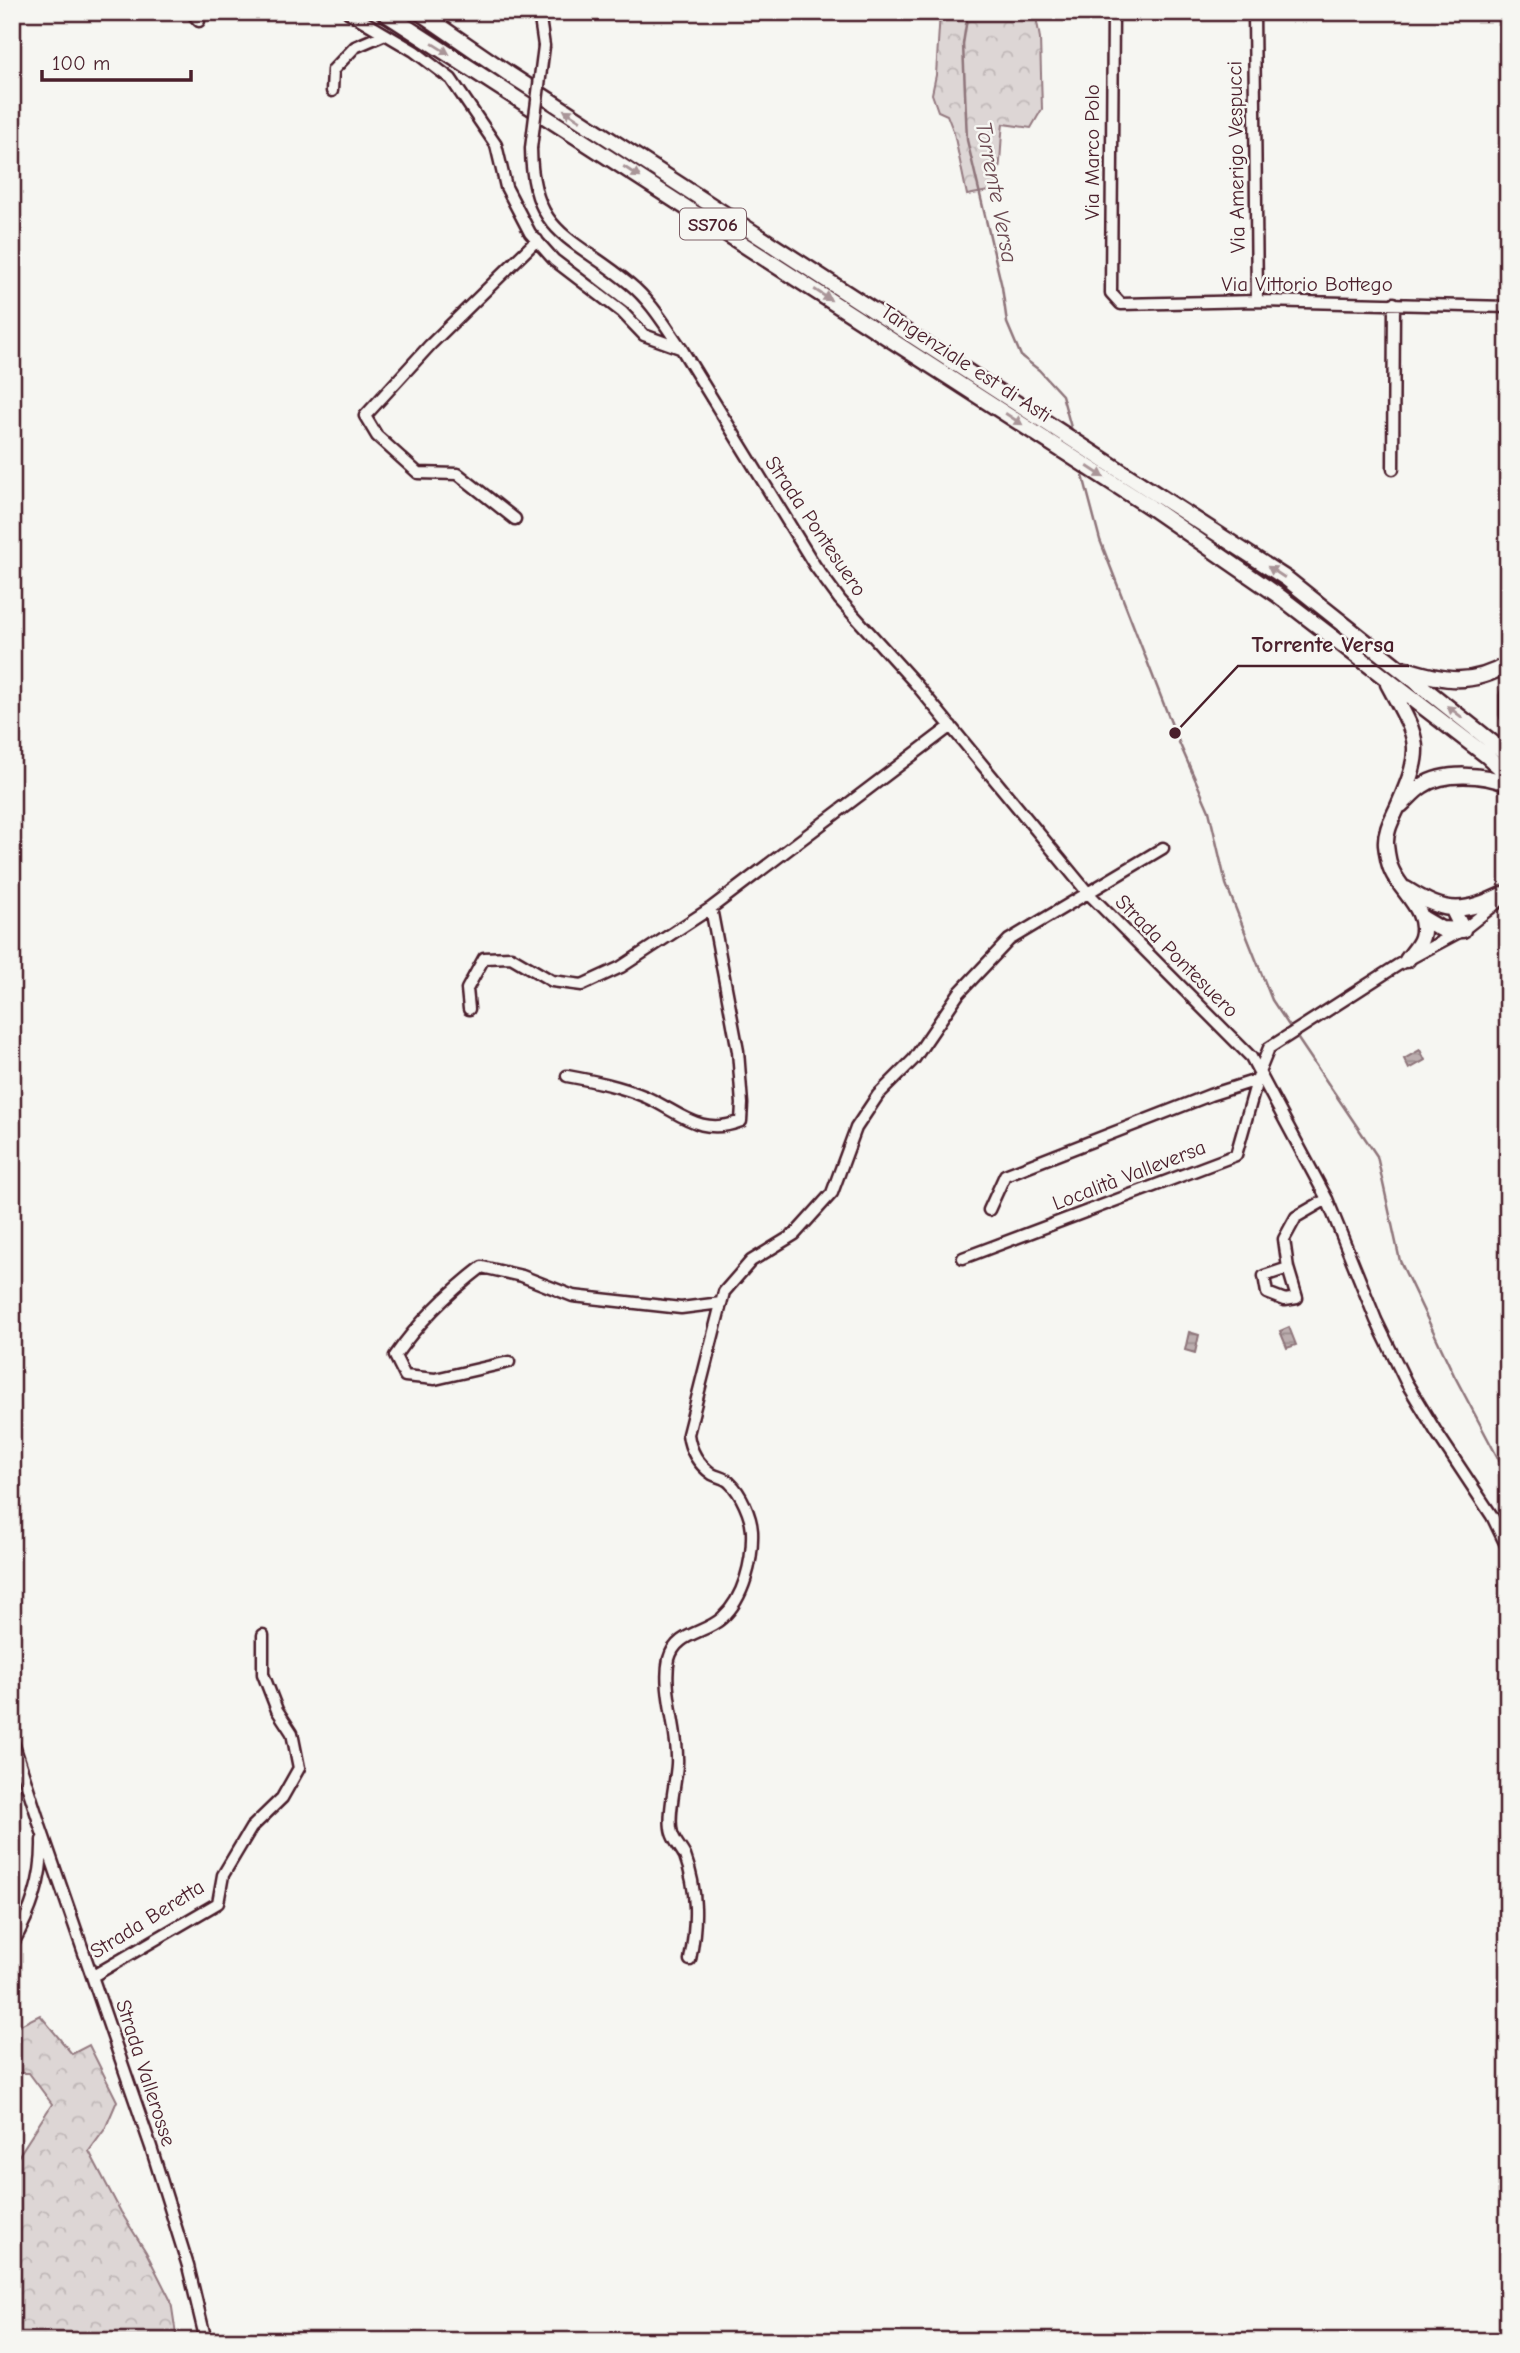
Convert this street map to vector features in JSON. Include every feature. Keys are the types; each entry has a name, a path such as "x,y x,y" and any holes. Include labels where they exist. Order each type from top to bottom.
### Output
{"highway":[{"name":"Tangenziale est di Asti","path":"383,12 1150,507 1279,596 1508,775"},
{"name":"Tangenziale est di Asti","path":"419,12 509,74 1287,579 1508,755"},
{"path":"1398,667 1450,681 1476,678 1508,664"},
{"path":"1385,678 1409,723 1416,743 1415,764 1388,830 1386,845 1391,869 1424,919 1441,929 1463,930 1453,909"},
{"path":"1508,695 1508,715"},
{"path":"1398,808 1423,785 1446,777 1465,776 1499,780 1508,784"},
{"path":"1402,887 1429,903 1453,909 1481,904 1508,893"},
{"path":"1407,960 1422,939 1424,919"}],"street":[{"path":"191,12 199,21"},
{"path":"348,12 414,51 451,79 496,145 506,187 530,233 554,260 622,312 644,335 681,348"},
{"name":"Strada Pontesuero","path":"539,12 544,46 531,148 531,172 538,201 552,224 568,240 633,286 681,348 815,566 848,609 915,682 1087,893 1251,1058 1327,1199 1376,1320 1406,1382 1492,1516 1508,1549"},
{"name":"Via Marco Polo","path":"1111,293 1113,12"},
{"name":"Via Amerigo Vespucci","path":"1254,12 1257,301"},
{"path":"332,91 333,70 355,47 383,34"},
{"path":"515,519 458,474 418,473 377,436 365,416 430,345 537,240"},
{"name":"Via Vittorio Bottego","path":"1111,293 1121,304 1257,301 1508,307"},
{"path":"1393,469 1394,303"},
{"path":"469,1009 467,989 484,958 511,957 552,981 582,985 621,967 711,908 951,726"},
{"path":"690,1960 696,1929 695,1888 684,1854 671,1832 677,1760 669,1692 669,1659 676,1644 697,1630 720,1620 739,1598 750,1559 752,1529 744,1504 730,1482 711,1473 692,1454 688,1434 724,1292 751,1261 795,1234 832,1193 856,1128 878,1095 914,1059 958,993 1009,940 1163,848"},
{"path":"989,1210 1005,1175 1251,1080 1259,1075 1269,1048 1407,960 1463,930 1508,893"},
{"path":"567,1076 618,1087 648,1098 695,1125 725,1128 741,1121 743,1104 738,1051 711,908"},
{"name":"Località Valleversa","path":"962,1258 1236,1155 1259,1075"},
{"path":"1287,1268 1284,1239 1296,1217 1327,1199"},
{"path":"509,1362 435,1379 405,1376 395,1356 425,1317 449,1293 482,1267 522,1276 573,1296 681,1308 721,1303"},
{"name":"Strada Beretta","path":"93,1976 218,1903 223,1875 251,1828 282,1798 299,1768 292,1733 276,1710 263,1674 263,1635"},
{"path":"12,1739 42,1841 38,1883 29,1913 12,1945"},
{"name":"Strada Vallerosse","path":"38,1820 93,1976 188,2266 206,2341"}],"green space":[{"path":"940,12 1035,12 1040,38 1042,109 1031,128 1003,124 1000,166 994,190 967,195 954,133 947,115 938,111 932,94 936,75"},
{"path":"40,2015 72,2054 89,2045 117,2101 105,2129 89,2151 171,2301 177,2341 16,2341 16,2326 12,2323 12,2166 52,2104 29,2073 12,2073 12,2029"}],"shaded area":[{"path":"1420,1050 1425,1060 1409,1069 1404,1059"},
{"path":"1289,1327 1296,1345 1287,1348 1280,1331"},
{"path":"1189,1332 1199,1335 1195,1353 1185,1350"}],"waterway":[{"name":"Torrente Versa","path":"968,12 963,44 967,140 1002,287 1007,323 1021,356 1039,370 1062,395 1072,431"},
{"name":"Torrente Versa","path":"1081,468 1100,540 1175,733 1209,811 1226,884 1272,1000 1292,1030"},
{"name":"Torrente Versa","path":"1296,1036 1377,1156 1400,1261 1454,1375 1508,1477"}],"place":[{"name":"Torrente Versa","path":"1175,733"}]}
